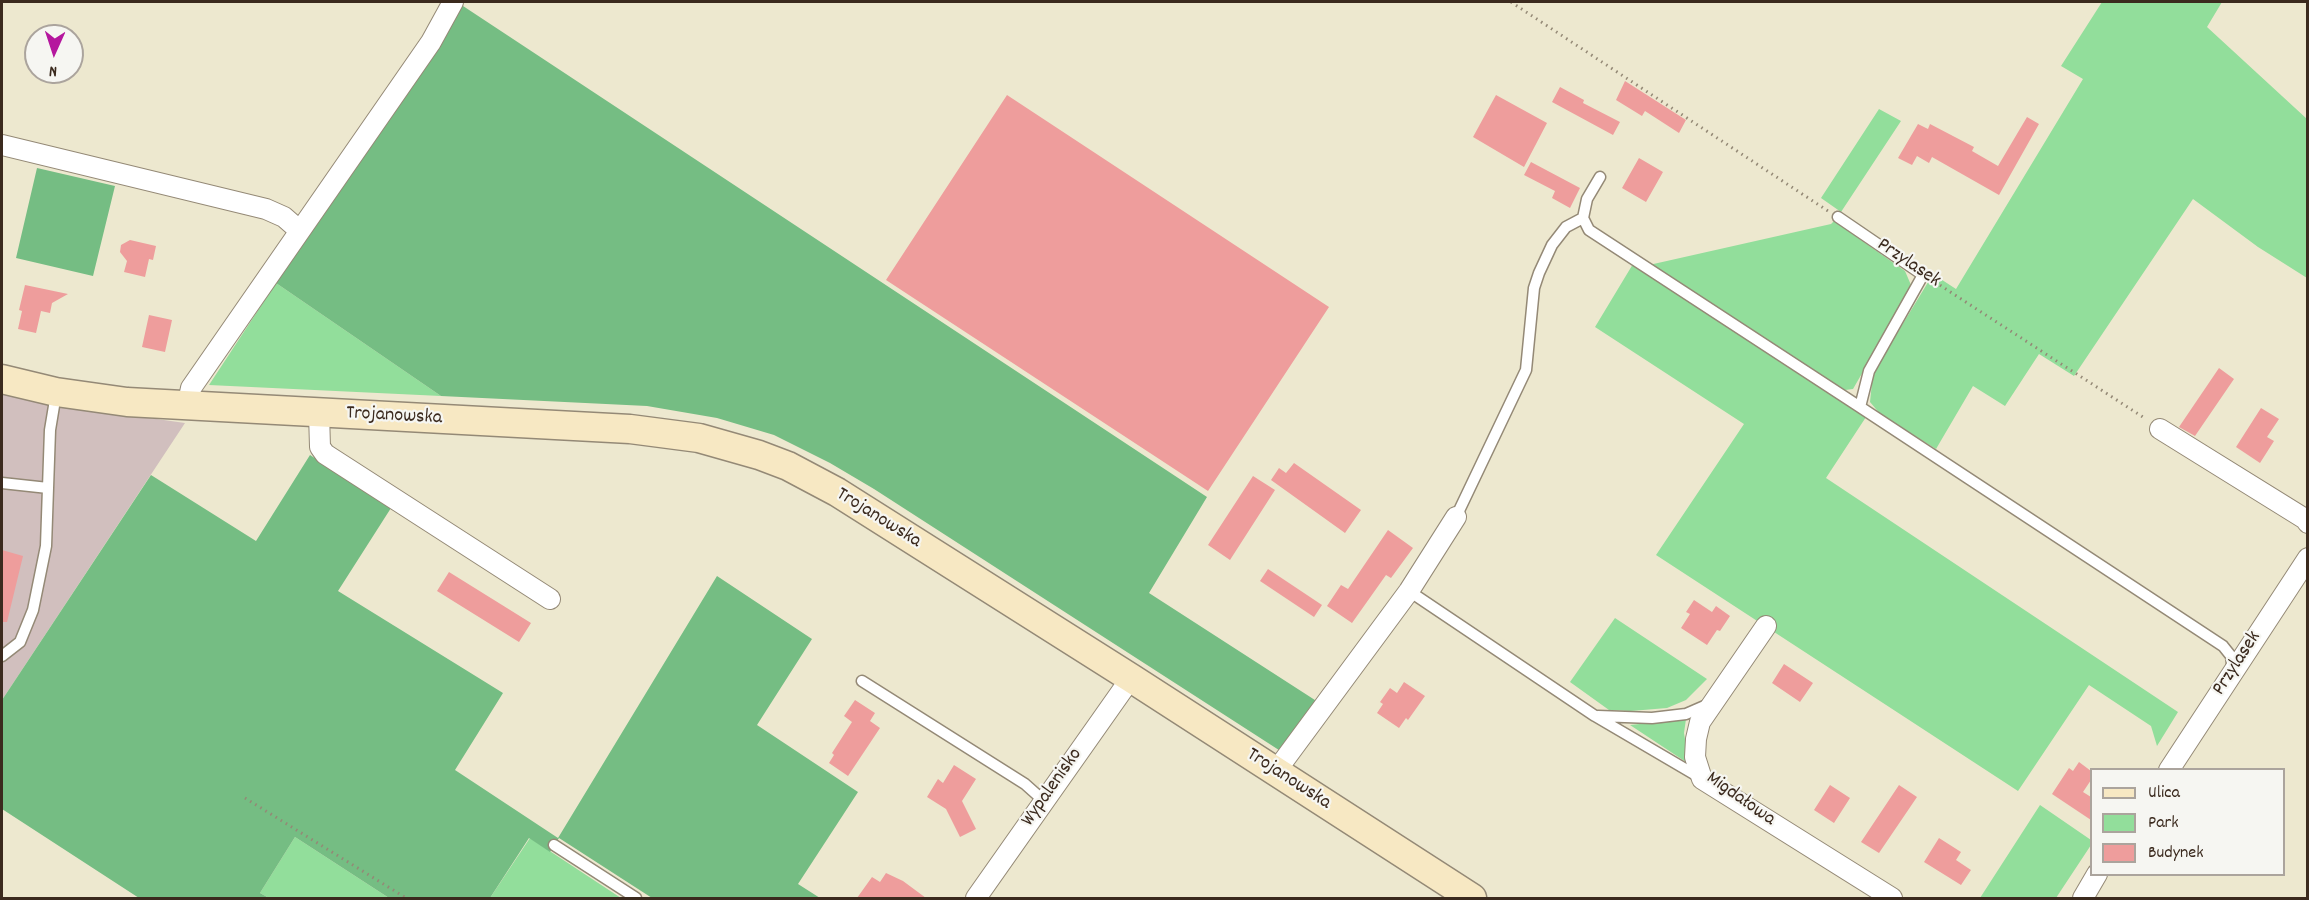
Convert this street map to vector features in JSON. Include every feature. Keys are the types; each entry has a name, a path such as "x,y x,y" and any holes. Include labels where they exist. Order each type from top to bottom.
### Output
{"street":[{"path":"191,407 191,387 431,42 453,2"},
{"path":"2,145 266,209 284,217 300,231"},
{"name":"Trojanowska","path":"2,379 56,392 127,402 630,429 699,438 731,446 788,466 837,492 1472,898"},
{"path":"319,413 320,447 325,454 550,599"},
{"path":"2160,429 2305,519 2307,523"},
{"path":"1276,771 1409,591 1456,517"},
{"name":"Przylasek","path":"2170,768 2307,558"},
{"name":"Migdałowa","path":"1766,626 1700,722 1695,757 1702,779 1892,898"},
{"name":"Wypalenisko","path":"976,898 1131,678"},
{"path":"2083,898 2096,876"}],"lane":[{"path":"1600,177 1587,199 1583,218 1589,230 2223,646 2232,656 2233,671"},
{"path":"1456,517 1526,370 1534,288 1539,273 1552,245 1566,227 1583,218"},
{"name":"Przylasek","path":"1838,218 1923,275"},
{"path":"1860,407 1869,371 1923,275"},
{"path":"2,656 20,642 33,610 46,546 50,430 56,392"},
{"path":"2,483 48,488"},
{"path":"1409,591 1595,716 1702,779"},
{"path":"862,681 1025,784 1044,801"},
{"path":"1595,716 1652,718 1686,714 1713,703"},
{"path":"554,845 636,898"}],"path":[{"path":"1511,2 1838,218"},
{"name":"Przylasek","path":"1923,275 2160,429"},
{"path":"245,798 406,898"}],"shaded area":[{"path":"2,389 93,410 185,423 2,700"}],"green space":[{"path":"2102,2 2222,2 2207,27 2307,119 2307,278 2258,247 2193,199 2074,376 2039,354 2005,406 1973,386 1936,449 1881,415 1870,402 1873,373 1933,274 1956,289 2083,79 2061,66"},
{"path":"460,4 1207,497 1149,593 1318,702 1282,752 874,489 830,463 774,435 717,418 647,406 441,396 276,283"},
{"path":"1879,109 1901,121 1841,212 1821,198"},
{"path":"37,168 115,186 93,276 16,258"},
{"path":"1834,221 1905,271 1911,285 1853,389 1845,390 1649,265 1831,224"},
{"path":"1633,264 1866,417 1826,478 2178,712 2157,746 2151,726 2089,685 2018,791 1656,555 1744,424 1595,327"},
{"path":"276,283 441,396 209,385"},
{"path":"310,455 391,508 338,591 503,693 455,770 558,838 717,576 812,639 757,725 858,792 798,884 820,898 652,898 559,838 550,852 529,838 490,898 389,898 295,837 260,893 269,898 139,898 2,809 2,700 151,475 256,541"},
{"path":"1615,618 1707,679 1686,700 1667,708 1609,710 1570,682"},
{"path":"1686,719 1684,733 1689,764 1630,725"},
{"path":"2040,805 2090,839 2090,847 2056,898 1980,898"},
{"path":"295,837 389,898 269,898 260,893"},
{"path":"530,838 621,898 490,898"}],"building":[{"path":"1625,81 1686,120 1679,133 1645,111 1642,116 1616,100"},
{"path":"1560,87 1584,100 1583,103 1620,122 1613,135 1552,102"},
{"path":"1007,95 1329,307 1208,491 886,280"},
{"path":"1496,95 1547,123 1524,167 1473,137"},
{"path":"2027,117 2039,124 1999,195 1932,157 1929,163 1917,156 1912,165 1898,158 1918,124 1928,129 1930,124 1974,147 1972,151 1998,166"},
{"path":"1639,158 1663,172 1646,202 1622,188"},
{"path":"1531,162 1580,188 1570,208 1552,198 1555,191 1524,175"},
{"path":"130,240 156,246 153,260 149,259 145,277 124,272 127,261 120,252 121,245"},
{"path":"25,285 68,294 52,303 50,313 41,311 36,333 18,329 22,311 19,310"},
{"path":"149,315 172,320 165,352 142,347"},
{"path":"2219,368 2234,379 2195,436 2179,427"},
{"path":"2261,408 2279,419 2267,437 2274,441 2260,463 2236,447"},
{"path":"1294,463 1361,510 1345,533 1271,480 1279,468 1286,473"},
{"path":"1253,476 1275,490 1230,560 1208,545"},
{"path":"1388,530 1413,548 1391,578 1386,575 1352,623 1327,606 1341,585 1348,589"},
{"path":"2,550 23,556 7,622 2,622"},
{"path":"1268,569 1322,605 1314,617 1260,581"},
{"path":"449,572 531,623 519,642 437,591"},
{"path":"1694,600 1712,612 1716,606 1730,616 1707,645 1681,628 1690,614 1686,612"},
{"path":"1784,664 1813,683 1800,702 1772,683"},
{"path":"1404,682 1425,696 1408,720 1406,718 1399,728 1377,713 1383,704 1380,702 1390,688 1397,693"},
{"path":"855,700 875,713 870,721 880,728 848,776 829,763 834,755 832,753 852,722 844,716"},
{"path":"2079,762 2090,770 2090,782 2083,792 2090,796 2090,819 2052,794 2069,768 2073,771"},
{"path":"954,765 976,779 962,801 976,829 960,837 946,809 927,797 938,779 943,783"},
{"path":"1830,785 1850,798 1834,823 1814,810"},
{"path":"1899,785 1917,797 1879,853 1861,842"},
{"path":"1939,838 1961,852 1956,860 1971,870 1961,885 1924,862"},
{"path":"886,873 903,881 926,898 857,898 872,877 880,882"}]}
